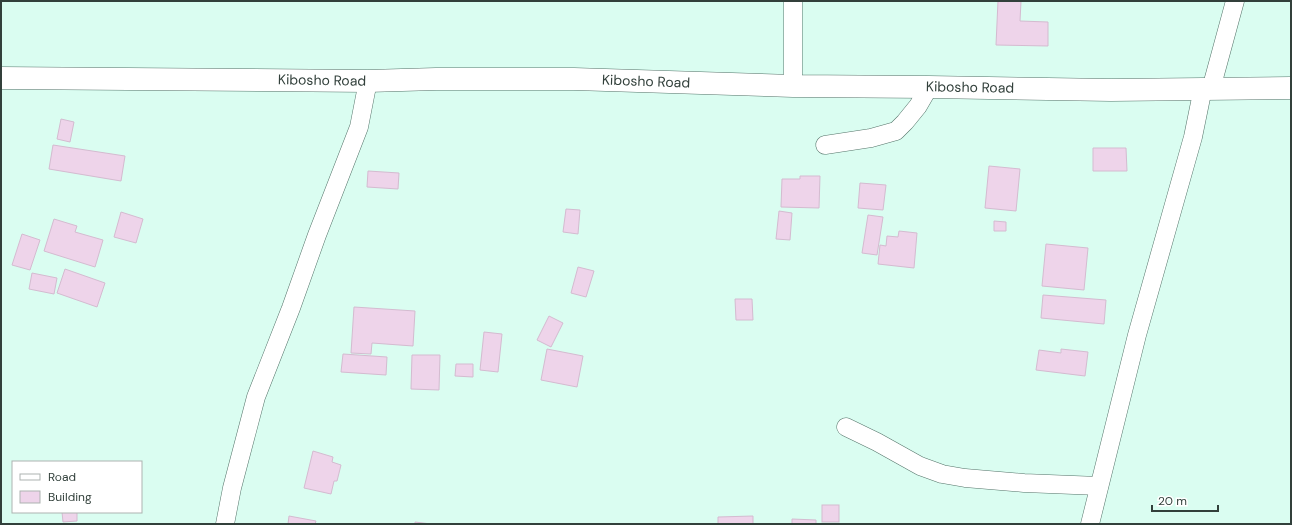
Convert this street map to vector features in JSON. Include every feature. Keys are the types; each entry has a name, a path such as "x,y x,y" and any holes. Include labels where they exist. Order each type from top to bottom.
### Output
{"street":[{"path":"793,1 793,86"},
{"path":"1090,524 1137,335 1207,89 1235,1"},
{"name":"Kibosho Road","path":"1,78 368,81 436,79 574,79 793,86 1111,90 1291,88"},
{"path":"225,524 232,488 256,397 359,127 368,81"},
{"path":"825,145 871,138 896,131 918,106 929,87"},
{"path":"846,427 920,466 942,474 964,478 1024,483 1099,486"}],"building":[{"path":"998,1 1021,1 1020,21 1048,22 1048,46 996,45"},
{"path":"61,119 74,122 70,142 57,139"},
{"path":"53,145 125,156 121,181 49,169"},
{"path":"1093,148 1126,148 1127,171 1093,171"},
{"path":"989,166 1020,169 1016,211 985,208"},
{"path":"368,171 399,173 398,189 367,187"},
{"path":"800,176 820,176 819,208 781,207 782,179 800,179"},
{"path":"860,183 886,185 883,210 858,208"},
{"path":"566,209 580,210 578,234 563,232"},
{"path":"779,211 792,213 790,240 776,239"},
{"path":"121,212 143,219 136,243 114,237"},
{"path":"868,215 883,217 877,255 862,253"},
{"path":"54,219 77,226 75,232 103,240 95,267 44,251"},
{"path":"994,221 1006,222 1006,231 994,231"},
{"path":"899,231 917,233 914,268 878,264 880,245 886,246 887,236 898,237"},
{"path":"22,234 40,240 30,270 12,265"},
{"path":"1046,244 1088,248 1084,290 1042,286"},
{"path":"578,267 594,271 586,297 571,293"},
{"path":"65,269 105,283 97,307 57,293"},
{"path":"32,273 57,278 54,294 29,289"},
{"path":"1043,295 1106,300 1104,324 1041,318"},
{"path":"735,299 752,299 753,320 736,320"},
{"path":"354,307 415,311 413,346 372,343 371,354 351,353"},
{"path":"549,316 563,323 551,347 537,340"},
{"path":"484,332 502,334 498,372 480,370"},
{"path":"547,349 583,356 577,387 541,380"},
{"path":"1061,349 1088,352 1085,376 1036,370 1039,350 1061,353"},
{"path":"343,354 387,357 386,375 341,372"},
{"path":"412,355 440,355 439,390 411,389"},
{"path":"456,364 473,364 473,377 455,376"},
{"path":"313,451 333,457 332,462 341,465 337,481 334,481 331,494 304,488"},
{"path":"822,505 839,505 839,522 822,522"},
{"path":"62,513 77,513 77,521 63,522"},
{"path":"289,516 316,521 315,524 288,524"},
{"path":"753,516 753,524 718,524 718,517"},
{"path":"792,519 816,520 816,524 792,524"},
{"path":"415,522 431,524 415,524"}]}
